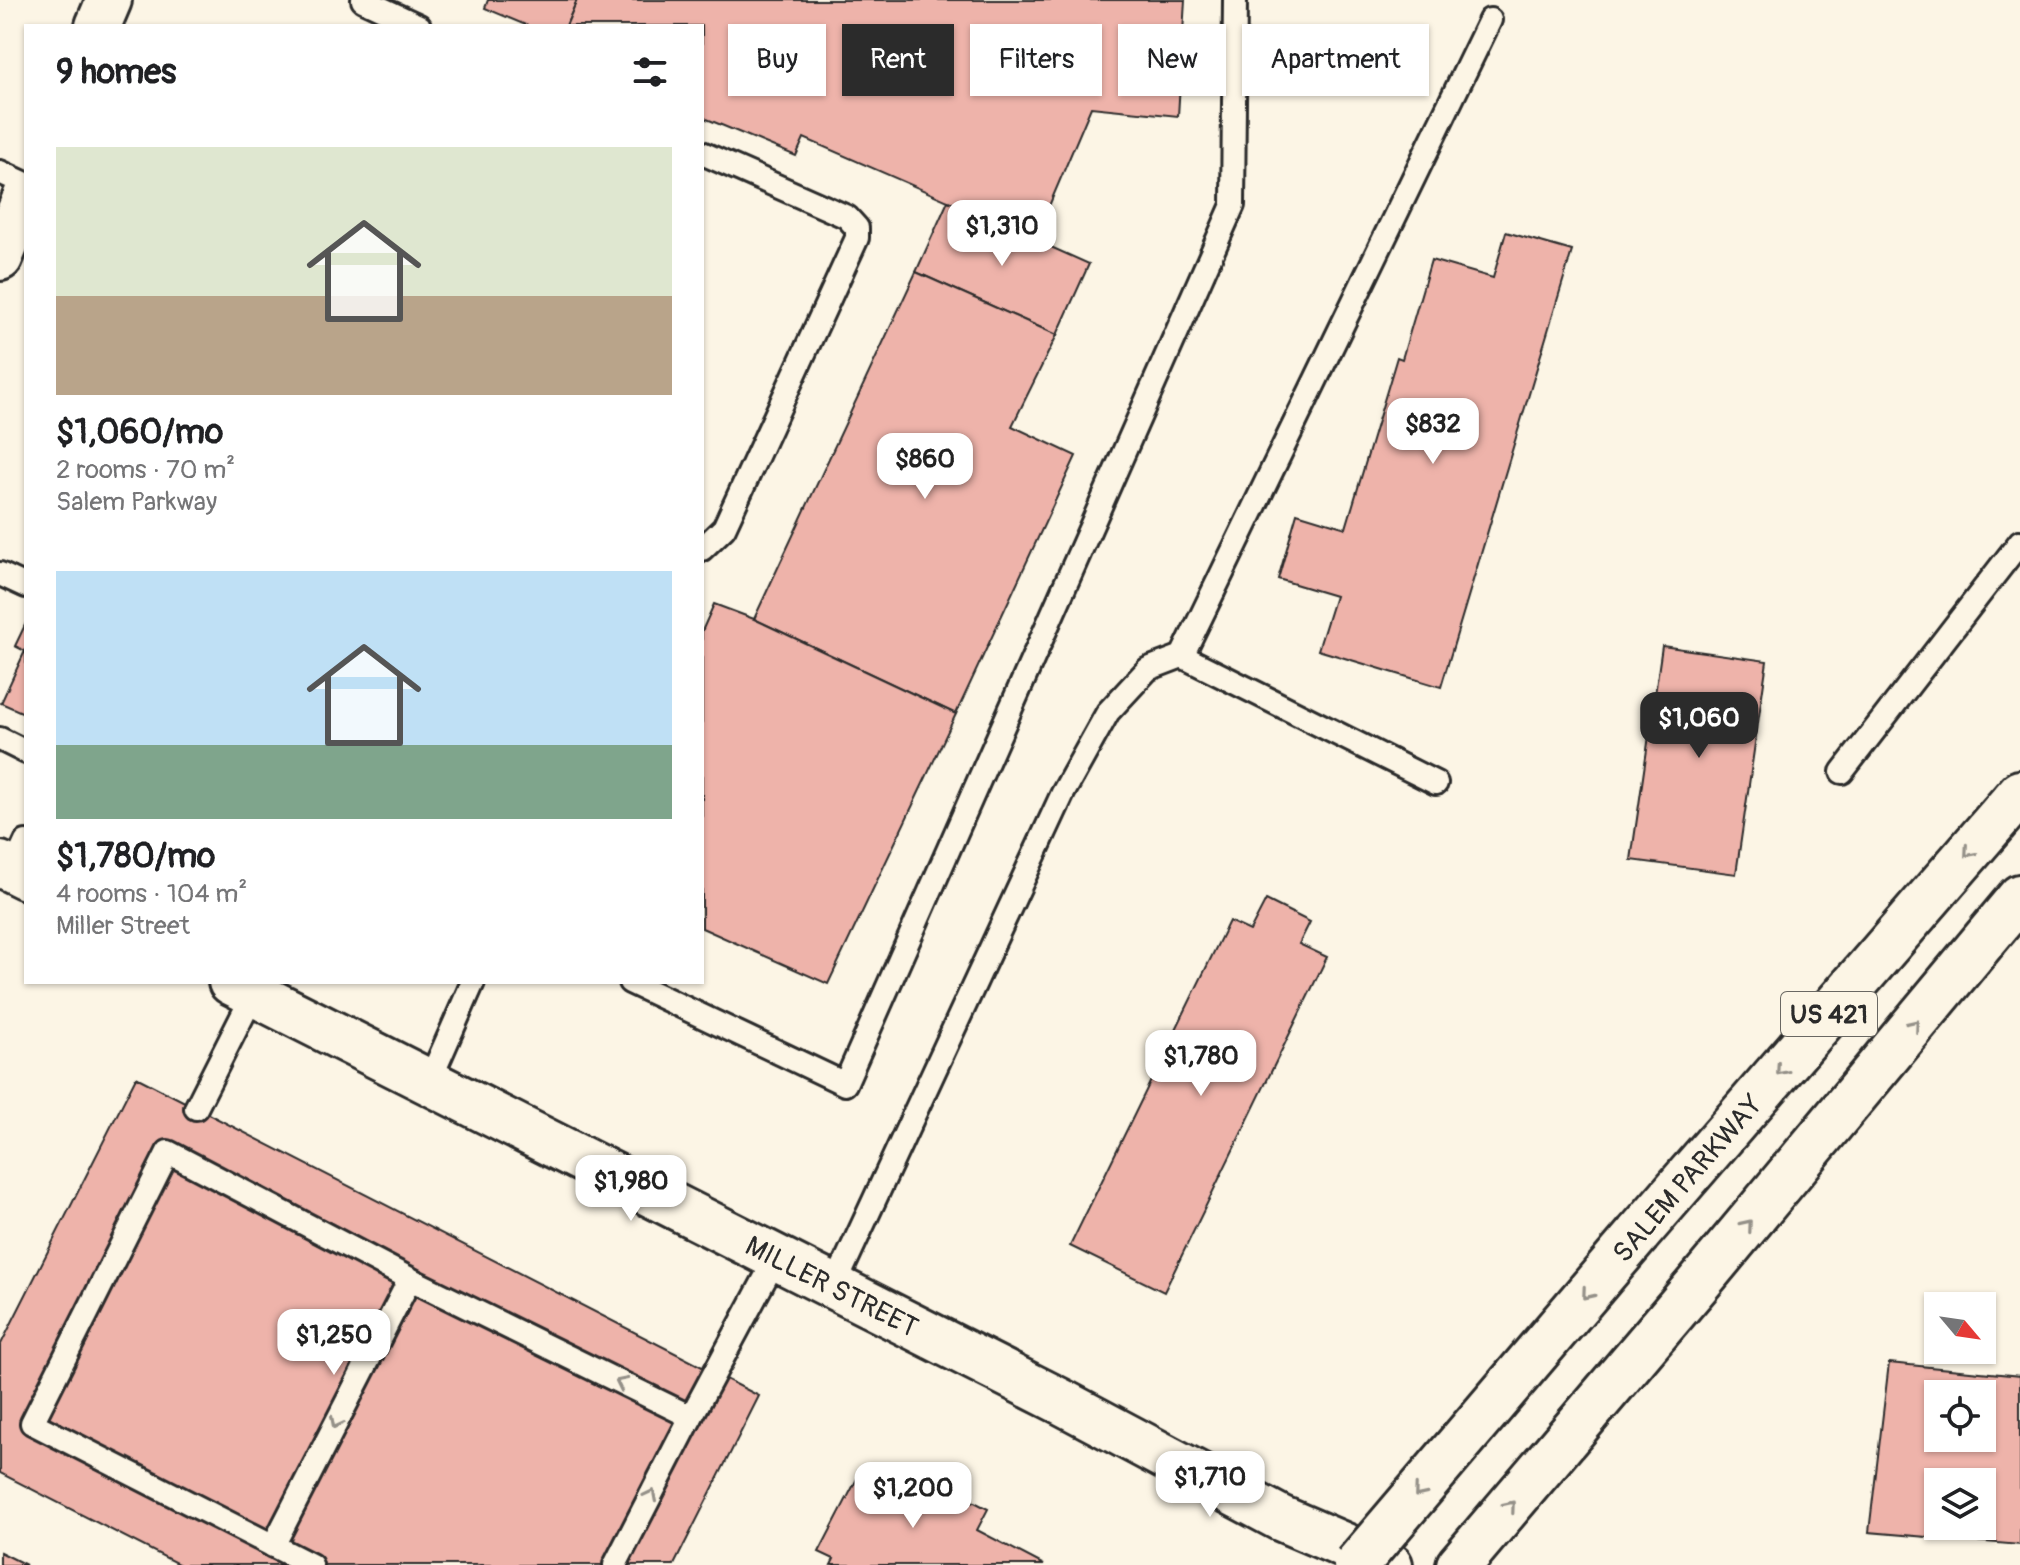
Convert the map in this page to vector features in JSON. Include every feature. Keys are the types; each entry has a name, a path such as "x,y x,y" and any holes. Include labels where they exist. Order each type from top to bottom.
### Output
{"main road":[{"path":"99,24 109,0"},
{"path":"0,258 24,201"},
{"name":"SALEM PARKWAY","path":"1356,1565 2020,793"},
{"name":"US 421","path":"1459,1565 2020,897"},
{"name":"MILLER STREET","path":"242,988 1062,1402 1280,1518 1390,1565"}],"lane":[{"path":"363,0 415,24"},
{"path":"634,984 845,1084 1233,205 1235,0"},
{"path":"834,1287 1071,780 1108,712 1148,669 1182,656 1490,20"},
{"path":"704,154 847,217 857,228 857,238 724,528 704,547"},
{"path":"0,172 24,183"},
{"path":"1842,772 2020,542"},
{"path":"0,574 24,585"},
{"path":"1182,656 1436,783"},
{"path":"0,739 24,751"},
{"path":"429,1082 472,984"},
{"path":"196,1108 242,988"},
{"path":"311,1565 32,1423 168,1152 410,1279 691,1417"},
{"path":"615,1565 776,1258"},
{"path":"273,1546 410,1279"}],"building":[{"path":"488,0 577,0 567,24 523,24 485,8"},
{"path":"577,0 1185,0 1184,24 1118,24 1118,96 1179,96 1178,116 1091,107 1035,239 804,138 796,156 704,118 704,24 567,24"},
{"path":"948,201 1089,264 1057,335 916,272"},
{"path":"1506,232 1572,251 1441,687 1318,650 1335,596 1278,579 1297,513 1346,528 1397,357 1402,359 1431,260 1493,278"},
{"path":"916,272 1057,335 1012,426 1076,456 956,714 754,619"},
{"path":"714,604 754,619 956,714 828,984 704,929 704,626"},
{"path":"24,627 24,650 15,646"},
{"path":"1662,646 1767,661 1736,874 1631,860"},
{"path":"24,653 24,713 1,703"},
{"path":"1266,900 1310,922 1299,944 1327,957 1164,1292 1070,1246 1229,921 1250,931"},
{"path":"136,1077 759,1396 674,1565 180,1565 0,1473 0,1346"},
{"path":"1889,1363 2020,1376 2020,1545 1962,1540 1996,1540 1996,1468 1924,1468 1924,1537 1869,1532"},
{"path":"861,1471 925,1504 936,1482 988,1509 977,1530 1044,1565 831,1565 834,1559 819,1552"},
{"path":"0,1552 26,1565 0,1565"}]}
